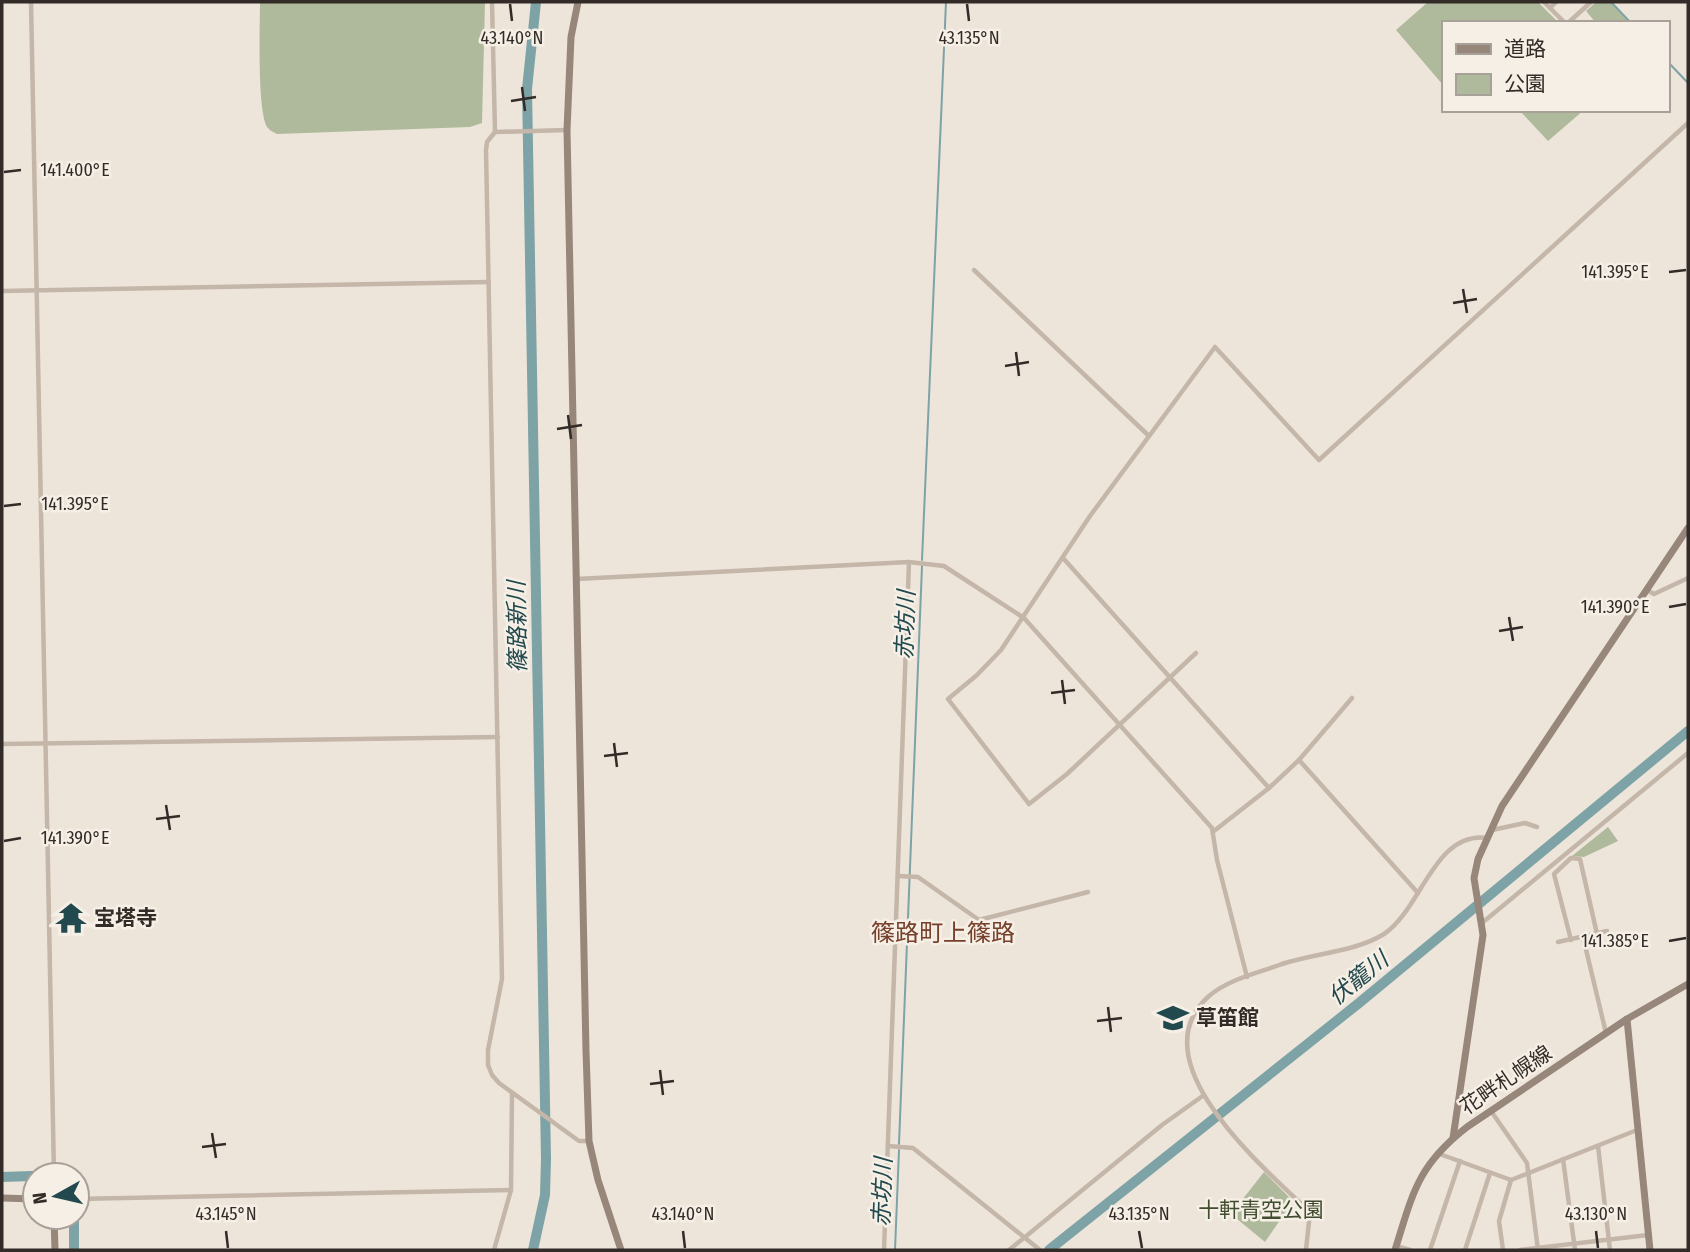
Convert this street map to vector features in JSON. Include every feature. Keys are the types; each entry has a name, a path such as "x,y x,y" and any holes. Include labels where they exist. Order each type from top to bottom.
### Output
{"street":[{"path":"31,2 53,1161"},
{"path":"492,2 495,132"},
{"path":"578,2 570,49 567,130 589,1141 598,1180 621,1250"},
{"path":"1544,2 1565,21"},
{"path":"1550,8 1556,2"},
{"path":"1569,21 1589,3"},
{"path":"1196,653 1067,774 1029,804 948,699 1002,650 1090,516 1215,347 1319,460 1688,123"},
{"path":"567,130 495,132 487,142 486,150 502,978 488,1051 488,1065 492,1075 512,1093 576,1139 589,1141"},
{"path":"974,270 1149,436"},
{"path":"2,292 489,282"},
{"path":"1452,1139 1483,935 1475,871 1502,806 1688,528"},
{"path":"1063,558 1269,788"},
{"path":"576,579 911,562 943,566 1024,618 1214,831 1217,860 1247,977"},
{"path":"884,1250 911,562"},
{"path":"1647,590 1654,594 1688,578"},
{"path":"1214,831 1269,788 1299,760 1352,698"},
{"path":"2,744 498,737"},
{"path":"1481,921 1688,753"},
{"path":"1299,760 1418,893"},
{"path":"1492,830 1525,823 1537,827"},
{"path":"1306,1250 1310,1212 1250,1154 1204,1095 1195,1079 1188,1060 1188,1034 1200,1006 1229,983 1310,956 1375,939 1399,921 1453,844 1480,837 1488,838"},
{"path":"1571,940 1554,874 1571,858 1580,859 1597,934"},
{"path":"900,876 915,877 979,920 1088,892"},
{"path":"1558,942 1607,931"},
{"path":"1583,937 1606,1033"},
{"name":"花畔札幌線","path":"1396,1248 1415,1188 1437,1153 1452,1139 1627,1019 1688,984"},
{"path":"1627,1019 1650,1250"},
{"path":"494,1250 511,1190 512,1093"},
{"path":"1009,1250 1027,1240 1152,1133 1204,1095"},
{"path":"1491,1111 1527,1163 1538,1249"},
{"path":"1437,1153 1511,1180 1638,1130"},
{"path":"888,1146 913,1148 918,1151 1040,1250"},
{"path":"1598,1146 1610,1250"},
{"path":"1563,1159 1574,1247"},
{"path":"1430,1250 1460,1161"},
{"path":"1465,1250 1490,1173"},
{"path":"1503,1250 1499,1221 1511,1180"},
{"path":"91,1199 511,1190"},
{"path":"2,1198 21,1199"},
{"path":"54,1231 55,1250"},
{"path":"1520,1250 1574,1247 1648,1235"},
{"path":"1396,1248 1410,1250"}],"green space":[{"path":"260,2 485,2 482,123 470,127 277,134 268,128 262,106"},
{"path":"1428,2 1538,2 1557,21 1442,21 1442,84 1396,30"},
{"path":"1596,2 1610,2 1628,21 1594,21 1586,11"},
{"path":"1521,112 1582,112 1548,141"},
{"path":"1608,827 1618,841 1584,857 1572,856"},
{"name":"十軒青空公園","path":"1264,1172 1293,1201 1265,1242 1231,1214"}],"waterway":[{"name":"篠路新川","path":"533,1250 545,1195 546,1159 527,89 536,2"},
{"name":"赤坊川","path":"922,560 946,2"},
{"path":"1611,2 1629,21"},
{"path":"1669,63 1688,83"},
{"name":"赤坊川","path":"899,1144 922,566"},
{"name":"伏籠川","path":"1049,1250 1359,1003 1688,731"},
{"name":"赤坊川","path":"895,1250 899,1150"},
{"path":"2,1177 21,1176"},
{"path":"74,1231 74,1250"}],"place":[{"name":"宝塔寺","path":"71,918"},
{"name":"草笛館","path":"1173,1018"}],"district":[{"name":"篠路町上篠路","path":"943,933"}]}
